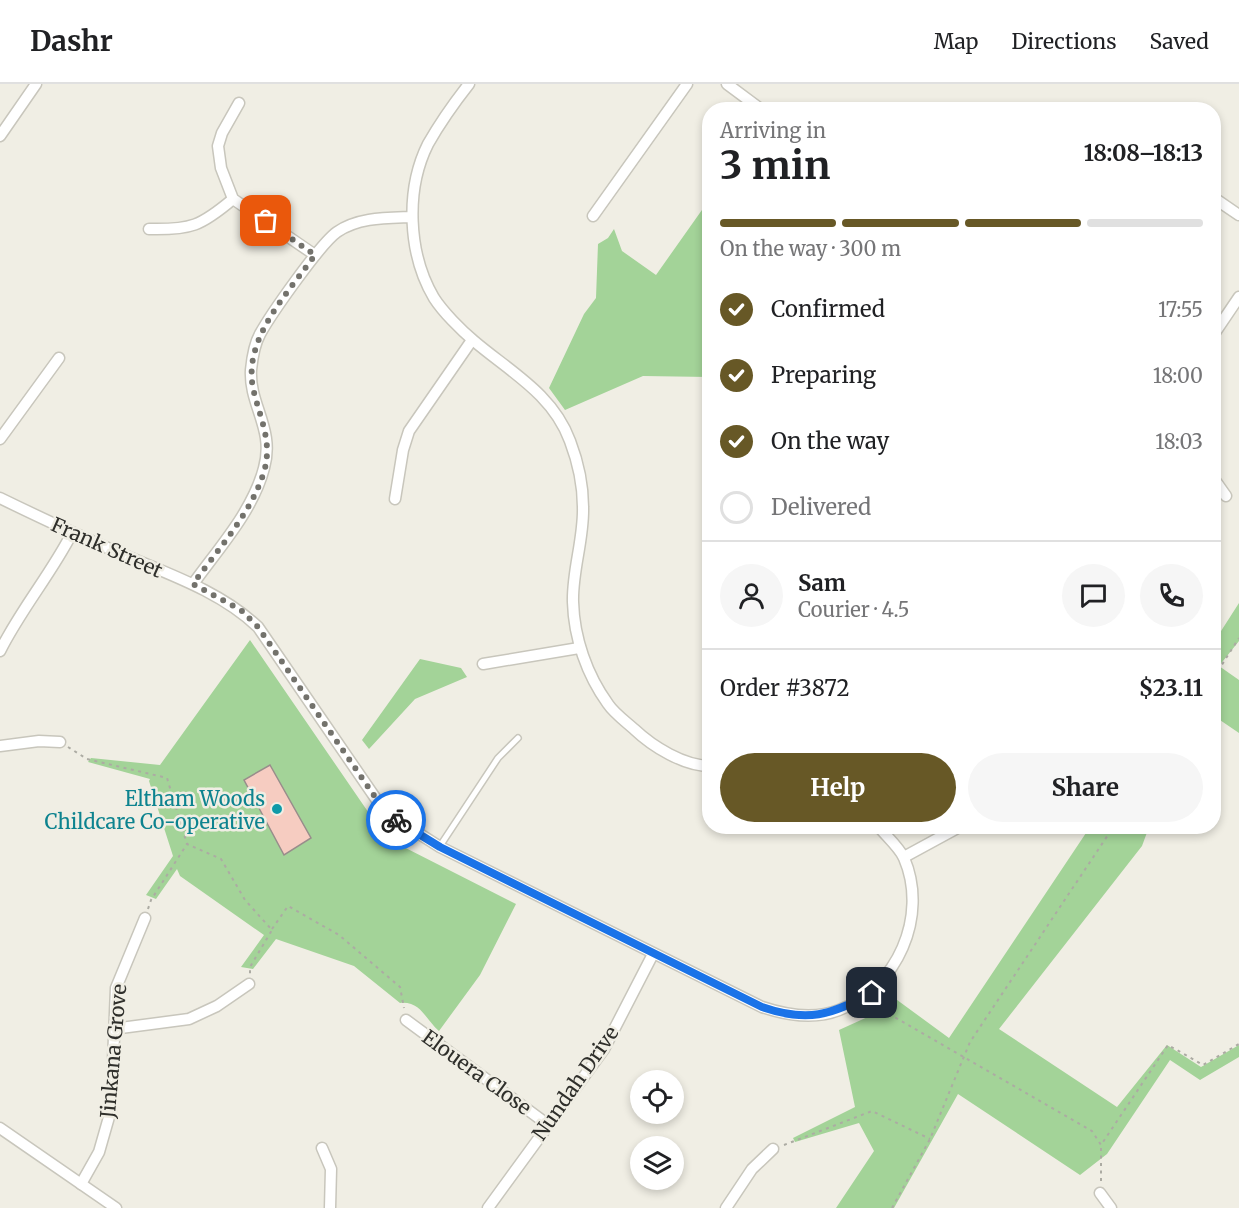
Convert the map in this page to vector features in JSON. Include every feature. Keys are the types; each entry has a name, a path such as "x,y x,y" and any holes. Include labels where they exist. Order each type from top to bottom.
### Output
{"street":[{"path":"0,136 36,84"},
{"path":"469,84 428,146 419,169 412,217 422,271 435,299 472,340 525,380 554,412 570,439 580,471 584,508 573,602 579,648 608,705 646,741 696,766 702,766"},
{"path":"593,216 687,84"},
{"path":"727,84 751,102"},
{"path":"239,103 222,133 218,146 221,168 233,199 315,255"},
{"path":"149,229 180,230 207,221 233,199"},
{"path":"1221,203 1239,215"},
{"path":"193,584 257,492 265,466 268,437 253,387 251,370 259,336 315,255 337,232 369,219 412,217"},
{"path":"1221,324 1239,297"},
{"path":"395,499 403,450 409,431 472,340"},
{"path":"0,439 59,358"},
{"path":"1221,489 1226,496"},
{"name":"Frank Street","path":"0,498 72,533 193,584 241,610 258,627 385,812 440,847 653,954 778,1012 812,1015 838,1011 872,993 894,965 910,928 913,894 904,857 885,834"},
{"path":"0,651 14,622 72,533"},
{"path":"483,664 579,648"},
{"path":"0,746 39,741 60,742"},
{"path":"904,857 946,834"},
{"name":"Jinkana Grove","path":"81,1184 99,1152 111,1110 116,988 146,918"},
{"name":"Nundah Drive","path":"488,1208 547,1124 604,1049 653,954"},
{"path":"113,1029 189,1019 217,1006 249,984"},
{"name":"Elouera Close","path":"406,1020 547,1124"},
{"path":"2,1133 116,1208"},
{"path":"322,1148 331,1169 330,1208"},
{"path":"726,1208 752,1169 773,1149"},
{"path":"1100,1193 1112,1208"}],"lane":[{"path":"440,847 498,758 518,738"}],"path":[{"path":"1221,666 1239,638"},
{"path":"60,742 87,759 167,778 188,844 221,860 245,900 272,930"},
{"path":"892,1208 930,1139 962,1058 1109,834"},
{"path":"146,918 150,900 188,844"},
{"path":"249,984 250,967 288,906 339,935 400,987 406,1020"},
{"path":"853,1003 896,1018 1092,1131 1101,1145"},
{"path":"1100,1193 1101,1145 1168,1045 1203,1065 1239,1044"},
{"path":"773,1149 872,1112 930,1139"}],"green space":[{"path":"702,210 702,377 643,376 565,410 549,388 584,314 596,298 598,244 608,238 614,229 622,251 656,275"},
{"path":"1239,603 1239,641 1221,664 1221,631"},
{"path":"250,640 386,838 516,904 480,975 439,1031 418,1008 407,1003 400,1003 354,966 276,939 253,969 241,967 264,935 180,876 177,869 156,899 146,895 173,856 150,779 88,762 91,758 160,765"},
{"path":"420,659 461,668 467,677 415,699 369,749 362,740"},
{"path":"1221,667 1239,680 1239,733 1221,721"},
{"path":"1085,834 1146,834 1142,846 999,1029 1117,1107 1167,1045 1201,1067 1239,1045 1239,1057 1200,1080 1170,1060 1107,1154 1080,1175 958,1094 894,1208 836,1208 874,1151 859,1123 795,1142 793,1138 855,1107 839,1030 872,1015 893,997 949,1038"}],"building":[{"name":"Eltham Woods Childcare Co-operative","path":"270,765 311,838 284,855 244,780"}],"way so far":[{"path":"266,221 315,255 259,336 251,370 253,387 268,437 265,466 257,492 193,584 241,610 258,627 385,812 396,820"}],"place":[{"name":"Eltham Woods Childcare Co-operative","path":"277,809"}],"route":[{"path":"396,820 440,847 530,893 762,1007 796,1016 812,1015 838,1011 872,993"}]}
